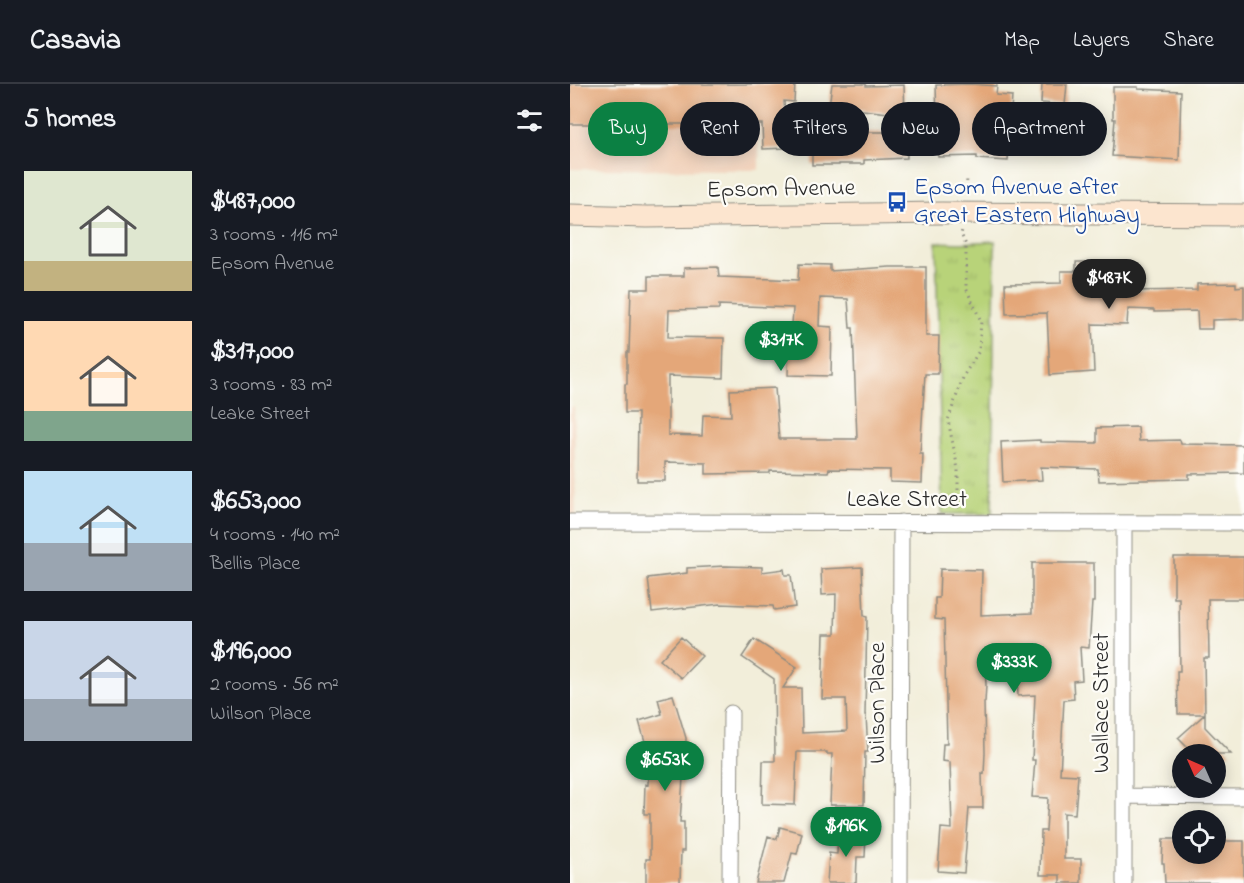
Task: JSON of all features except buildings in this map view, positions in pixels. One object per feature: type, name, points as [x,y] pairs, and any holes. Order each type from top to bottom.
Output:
[{"type":"street","name":"Epsom Avenue","points":[[570,215],[647,217],[941,213],[1244,215]]},
{"type":"street","name":"Leake Street","points":[[570,522],[1244,523]]},
{"type":"street","name":"Wilson Place","points":[[900,883],[901,522]]},
{"type":"street","name":"Wallace Street","points":[[1124,523],[1124,883]]},
{"type":"street","points":[[730,883],[731,713]]},
{"type":"street","points":[[1125,796],[1244,797]]},
{"type":"path","points":[[957,522],[958,469],[948,420],[964,375],[979,351],[981,321],[966,288],[966,244],[961,234],[965,214],[967,178]]},
{"type":"shaded area","points":[[570,84],[758,84],[758,102],[680,102],[680,156],[759,156],[759,170],[570,169]]},
{"type":"shaded area","points":[[570,407],[574,407],[576,519],[570,519]]},
{"type":"green space","points":[[995,241],[992,514],[942,514],[936,242]]},
{"type":"place","name":"Epsom Avenue after Great Eastern Highway","points":[[897,202]]}]
